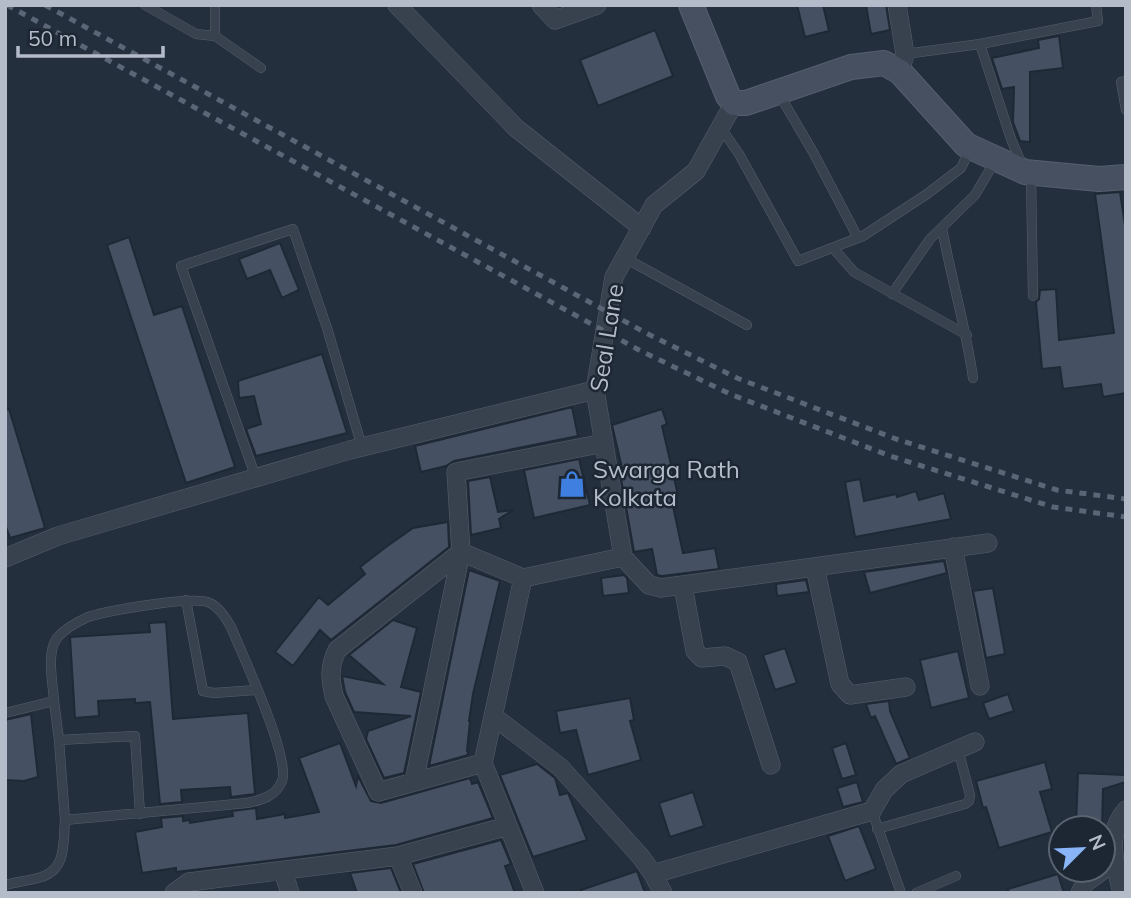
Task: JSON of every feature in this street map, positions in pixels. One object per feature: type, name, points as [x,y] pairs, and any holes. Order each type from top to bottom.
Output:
[{"type":"street","points":[[397,5],[516,128],[642,228]]},
{"type":"street","points":[[541,5],[555,20],[597,5]]},
{"type":"street","points":[[691,5],[727,96],[734,103],[746,103],[851,67],[872,63],[903,63]]},
{"type":"street","points":[[897,5],[903,63],[966,145],[1028,172],[1099,179],[1126,177]]},
{"type":"street","name":"Seal Lane","points":[[623,556],[595,390],[614,277],[654,205],[696,171],[734,103]]},
{"type":"street","points":[[5,558],[58,536],[362,447],[595,390]]},
{"type":"street","points":[[414,782],[461,552],[456,472],[604,443]]},
{"type":"street","points":[[461,552],[523,578],[623,556],[641,577],[654,587],[683,586],[988,543]]},
{"type":"street","points":[[953,547],[980,686]]},
{"type":"street","points":[[461,552],[337,650],[330,664],[330,680],[334,696],[379,792],[483,763]]},
{"type":"street","points":[[815,567],[841,684],[850,695],[906,687]]},
{"type":"street","points":[[523,578],[483,763],[535,893]]},
{"type":"street","points":[[683,586],[695,651],[702,658],[725,656],[737,662],[771,765]]},
{"type":"street","points":[[493,716],[560,767],[653,874],[663,893]]},
{"type":"street","points":[[653,874],[873,811],[884,790],[901,775],[975,742]]},
{"type":"street","points":[[174,893],[189,882],[398,856],[508,826]]},
{"type":"street","points":[[398,856],[413,893]]},
{"type":"street","points":[[283,871],[290,893]]},
{"type":"lane","points":[[145,5],[196,34],[215,37],[261,68]]},
{"type":"lane","points":[[215,5],[215,37]]},
{"type":"lane","points":[[903,63],[980,44],[1098,21],[1096,5]]},
{"type":"lane","points":[[980,44],[1011,139],[1028,172],[1033,296]]},
{"type":"lane","points":[[1126,81],[1121,82],[1126,110]]},
{"type":"lane","points":[[778,92],[858,238]]},
{"type":"lane","points":[[720,127],[739,154],[798,261],[858,238],[927,194],[961,168],[971,147]]},
{"type":"lane","points":[[892,294],[930,239],[975,195],[996,159]]},
{"type":"lane","points":[[942,228],[954,292],[967,335],[973,378]]},
{"type":"lane","points":[[256,478],[181,266],[293,229],[327,328],[362,447]]},
{"type":"lane","points":[[833,248],[854,272],[967,335]]},
{"type":"lane","points":[[625,258],[747,325]]},
{"type":"lane","points":[[186,600],[203,691],[214,693],[257,690]]},
{"type":"lane","points":[[5,885],[47,876],[57,869],[62,860],[65,820],[52,650],[57,638],[72,625],[90,617],[186,600],[211,603],[224,615],[281,750],[284,778],[277,791],[264,799],[247,803],[65,820]]},
{"type":"lane","points":[[5,713],[54,701]]},
{"type":"lane","points":[[59,740],[135,736],[140,814]]},
{"type":"lane","points":[[877,829],[970,801],[958,749]]},
{"type":"lane","points":[[873,811],[901,893]]},
{"type":"lane","points":[[916,893],[956,876]]},
{"type":"building","points":[[797,5],[823,5],[829,31],[805,37]]},
{"type":"building","points":[[866,5],[886,5],[890,30],[871,34]]},
{"type":"building","points":[[655,30],[673,76],[598,106],[580,60]]},
{"type":"building","points":[[1059,36],[1063,68],[1030,72],[1030,142],[1020,141],[1013,122],[1014,87],[1002,89],[992,58],[1039,48],[1038,40]]},
{"type":"building","points":[[1120,192],[1126,232],[1126,393],[1103,397],[1101,384],[1063,389],[1060,367],[1042,369],[1036,302],[1040,290],[1056,289],[1059,340],[1114,333],[1095,194]]},
{"type":"building","points":[[129,237],[154,315],[182,306],[235,467],[186,483],[107,245]]},
{"type":"building","points":[[280,243],[299,290],[282,298],[270,270],[247,279],[239,259]]},
{"type":"building","points":[[322,354],[347,433],[256,456],[246,429],[261,424],[254,396],[239,398],[238,381]]},
{"type":"building","points":[[572,407],[578,436],[454,461],[446,466],[421,472],[415,446]]},
{"type":"building","points":[[9,409],[45,528],[10,538],[5,524],[5,410]]},
{"type":"building","points":[[662,409],[667,424],[662,426],[678,495],[671,497],[683,553],[715,548],[719,569],[657,575],[652,549],[634,552],[620,473],[623,472],[612,425]]},
{"type":"building","points":[[579,459],[590,505],[534,518],[524,470]]},
{"type":"building","points":[[490,477],[498,512],[513,510],[499,519],[501,528],[471,535],[468,481]]},
{"type":"building","points":[[860,479],[864,501],[896,494],[897,497],[916,491],[919,500],[944,493],[951,519],[855,537],[845,482]]},
{"type":"building","points":[[448,522],[449,547],[331,640],[320,630],[293,666],[275,652],[319,597],[328,605],[365,574],[360,567],[413,528]]},
{"type":"building","points":[[944,561],[947,573],[870,593],[864,572]]},
{"type":"building","points":[[469,570],[500,581],[473,694],[468,755],[429,766]]},
{"type":"building","points":[[624,575],[629,593],[603,596],[601,578]]},
{"type":"building","points":[[806,580],[809,592],[777,596],[776,584]]},
{"type":"building","points":[[993,588],[1005,654],[986,658],[973,591]]},
{"type":"building","points":[[393,620],[417,628],[401,687],[421,692],[404,773],[384,778],[366,739],[368,731],[411,716],[354,712],[345,692],[342,676],[383,684],[349,655]]},
{"type":"building","points":[[166,622],[173,719],[248,713],[255,794],[231,797],[230,787],[181,790],[182,802],[160,804],[150,702],[135,703],[135,699],[98,701],[99,716],[75,718],[70,637],[150,632],[149,623]]},
{"type":"building","points":[[785,648],[797,683],[775,690],[763,655]]},
{"type":"building","points":[[958,651],[969,698],[931,708],[920,660]]},
{"type":"building","points":[[1008,694],[1014,711],[989,719],[983,703]]},
{"type":"building","points":[[630,698],[634,720],[630,721],[641,760],[588,775],[576,730],[560,733],[556,711]]},
{"type":"building","points":[[889,701],[890,711],[910,758],[896,764],[875,716],[871,718],[866,704]]},
{"type":"building","points":[[31,714],[38,777],[24,781],[5,780],[5,720]]},
{"type":"building","points":[[340,743],[356,786],[358,776],[371,801],[381,803],[470,778],[472,784],[478,782],[493,818],[396,845],[176,872],[176,868],[142,873],[135,832],[162,827],[161,818],[183,816],[183,821],[189,820],[190,823],[233,816],[232,811],[256,808],[257,819],[285,814],[285,818],[319,812],[299,758]]},
{"type":"building","points":[[846,743],[856,775],[842,779],[832,748]]},
{"type":"building","points":[[1045,762],[1052,789],[1040,792],[1047,815],[1047,834],[999,848],[986,807],[983,808],[976,781]]},
{"type":"building","points":[[537,764],[555,778],[560,795],[568,793],[587,840],[533,857],[500,775]]},
{"type":"building","points":[[1078,773],[1126,775],[1126,782],[1103,789],[1102,814],[1076,814]]},
{"type":"building","points":[[857,782],[863,802],[843,807],[837,788]]},
{"type":"building","points":[[693,792],[704,826],[670,837],[659,803]]},
{"type":"building","points":[[859,826],[876,869],[845,881],[828,836]]},
{"type":"building","points":[[501,840],[511,864],[505,866],[515,893],[424,893],[413,864]]},
{"type":"building","points":[[391,868],[401,893],[357,893],[350,873]]},
{"type":"building","points":[[637,871],[645,893],[581,893],[581,890]]},
{"type":"building","points":[[1047,877],[1047,884],[1061,884],[1064,893],[1009,893],[1008,889]]},
{"type":"railway","points":[[7,5],[639,350],[730,394],[890,456],[1053,507],[1126,517]]},
{"type":"railway","points":[[45,5],[648,334],[737,378],[896,439],[1057,490],[1126,499]]},
{"type":"place","name":"Swarga Rath Kolkata","points":[[572,484]]}]
